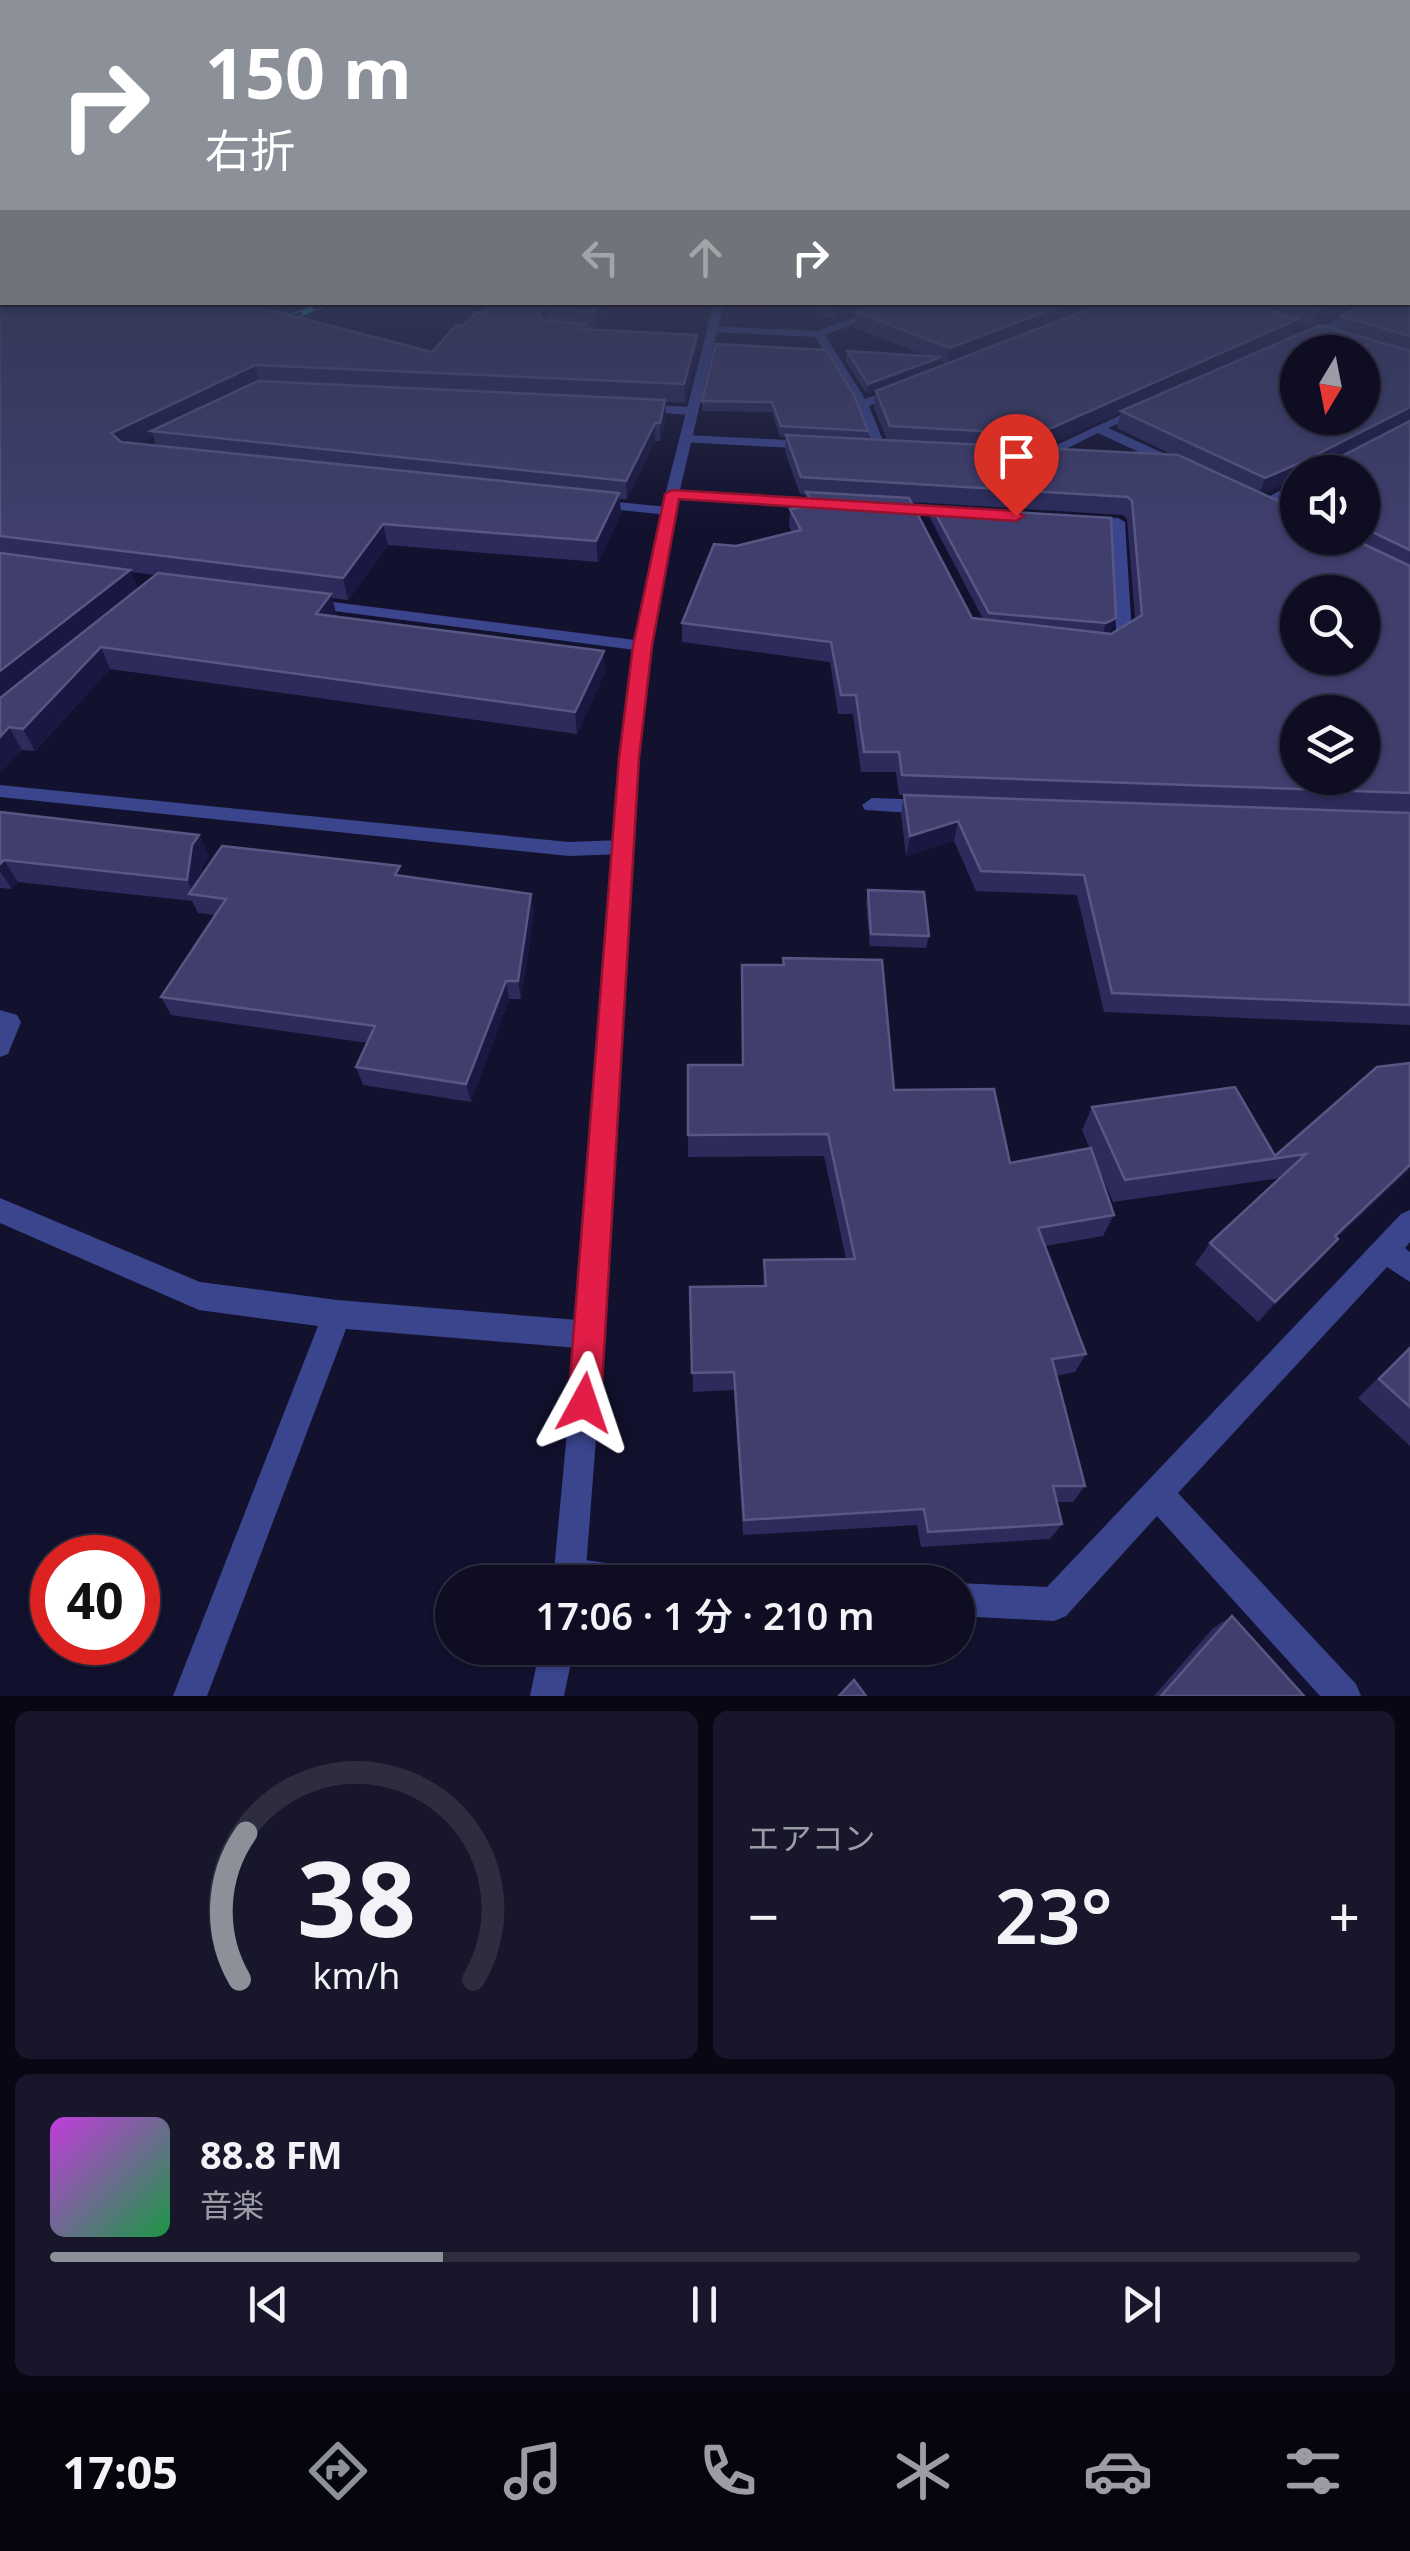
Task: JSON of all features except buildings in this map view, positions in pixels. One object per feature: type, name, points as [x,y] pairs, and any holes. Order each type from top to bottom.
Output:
[{"type":"street","points":[[571,1565],[622,846],[642,646],[698,366]]},
{"type":"street","points":[[839,366],[862,404],[880,448]]},
{"type":"street","points":[[862,404],[916,384]]},
{"type":"street","points":[[1036,458],[1152,405]]},
{"type":"street","points":[[631,408],[690,411]]},
{"type":"street","points":[[1098,428],[1198,474]]},
{"type":"street","points":[[686,439],[822,446]]},
{"type":"street","points":[[860,448],[899,450]]},
{"type":"street","points":[[1016,457],[1072,460]]},
{"type":"street","points":[[1146,464],[1182,466]]},
{"type":"street","points":[[1244,498],[1266,508],[1280,498]]},
{"type":"street","points":[[572,501],[840,505]]},
{"type":"street","points":[[877,507],[970,513]]},
{"type":"street","points":[[914,510],[924,527]]},
{"type":"street","points":[[1062,519],[1118,522],[1124,634],[1106,644],[1087,642]]},
{"type":"street","points":[[296,602],[642,646]]},
{"type":"street","points":[[0,791],[569,849],[622,846]]},
{"type":"street","points":[[872,805],[952,808]]},
{"type":"street","points":[[0,1019],[8,1022],[0,1047]]},
{"type":"street","points":[[0,1210],[199,1296],[337,1314],[590,1334]]},
{"type":"street","points":[[975,1601],[1054,1604],[1410,1223]]},
{"type":"street","points":[[1386,1249],[1410,1269]]},
{"type":"street","points":[[190,1696],[337,1314]]},
{"type":"street","points":[[1157,1493],[1344,1696]]},
{"type":"street","points":[[547,1696],[553,1665]]},
{"type":"route","points":[[584,1403],[629,758],[642,646],[672,494],[1016,516]]}]
